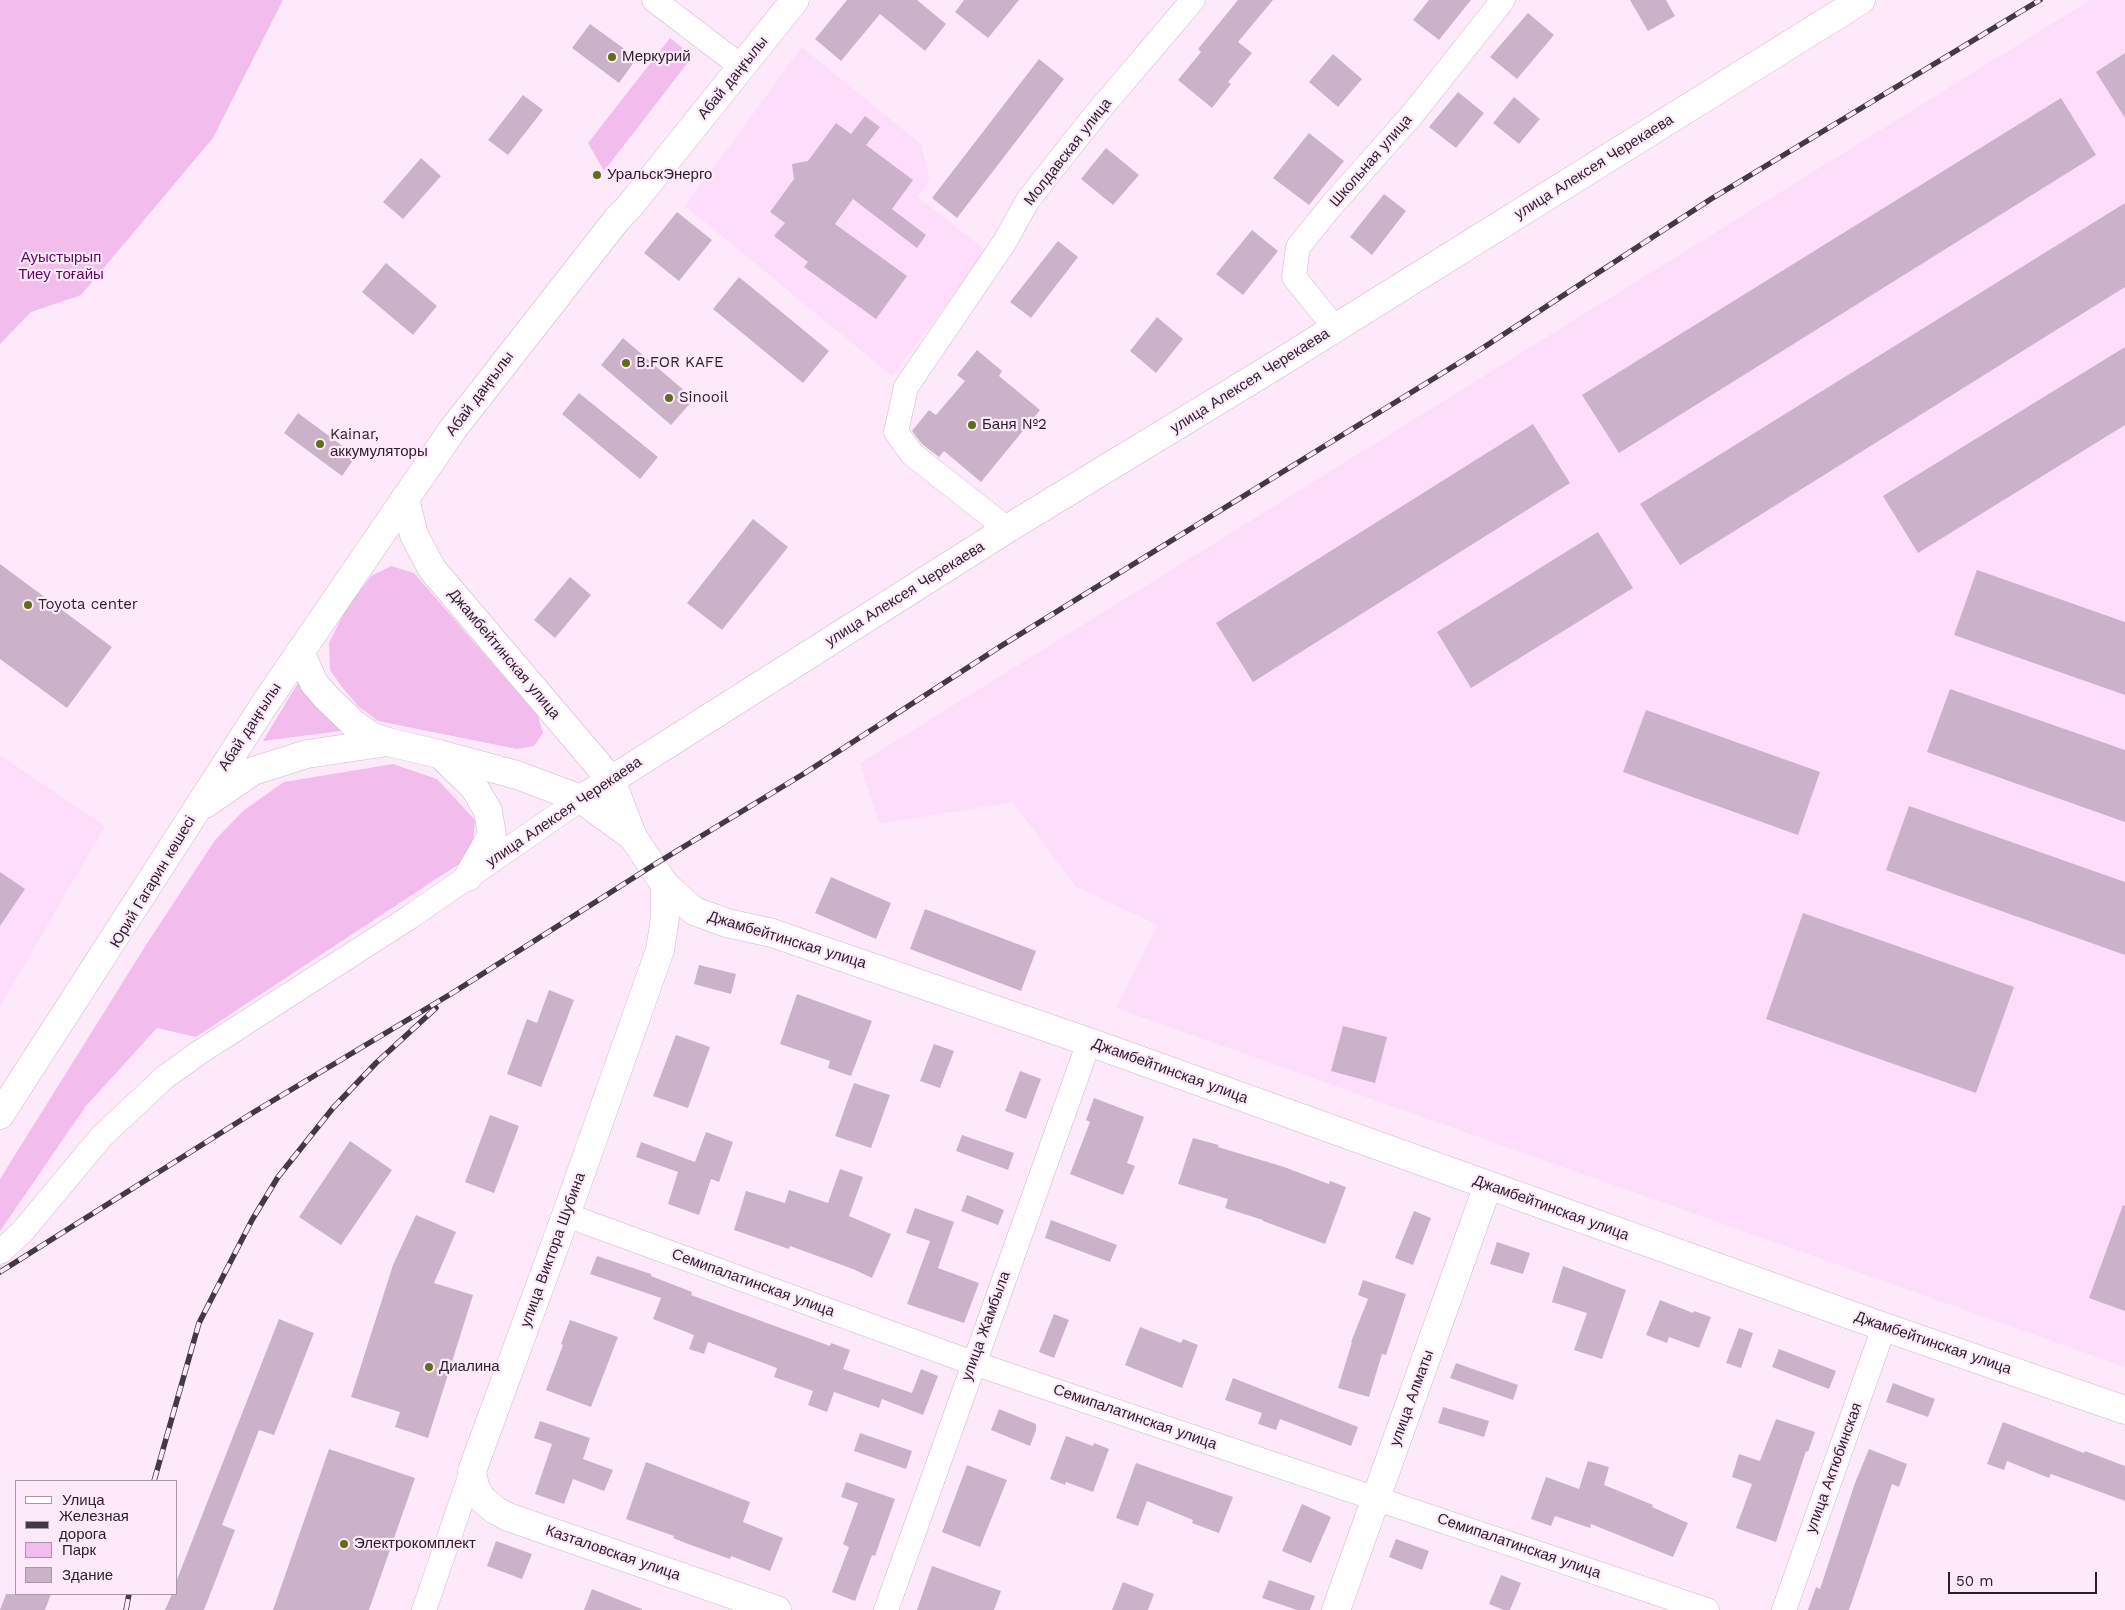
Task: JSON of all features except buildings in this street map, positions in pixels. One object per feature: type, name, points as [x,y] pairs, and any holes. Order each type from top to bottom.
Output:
[{"type":"street","points":[[654,0],[742,67]]},
{"type":"street","name":"Абай даңғылы","points":[[196,810],[300,652],[453,429],[618,218],[630,206],[795,0]]},
{"type":"street","name":"Молдавская улица","points":[[1008,529],[912,454],[896,432],[906,387],[1004,243],[1028,200],[1096,114],[1193,0]]},
{"type":"street","name":"Школьная улица","points":[[1335,328],[1294,277],[1298,247],[1411,116],[1503,0]]},
{"type":"street","name":"улица Алексея Черекаева","points":[[0,1252],[22,1232],[102,1136],[165,1076],[200,1052],[410,917],[581,798],[1008,529],[1335,328],[1861,0]]},
{"type":"street","name":"Джамбейтинская улица","points":[[405,498],[414,535],[432,569],[610,780],[633,837],[665,886],[694,910],[727,923],[772,932],[1089,1042],[1884,1327],[2125,1410]]},
{"type":"street","points":[[300,652],[314,683],[353,723],[371,736],[517,775],[581,798],[633,837]]},
{"type":"street","points":[[196,810],[253,771],[307,754],[388,742]]},
{"type":"street","points":[[439,754],[474,787],[488,811],[492,835],[468,876]]},
{"type":"street","name":"Юрий Гагарин көшесі","points":[[0,1115],[196,810]]},
{"type":"street","name":"Юрий Гагарин көшесі","points":[[0,1135],[196,810]]},
{"type":"street","name":"улица Виктора Шубина","points":[[424,1610],[472,1471],[566,1215],[660,950],[665,886]]},
{"type":"street","name":"улица Жамбыла","points":[[886,1610],[1089,1042]]},
{"type":"street","name":"улица Алматы","points":[[1336,1610],[1488,1185]]},
{"type":"street","name":"Семипалатинская улица","points":[[566,1215],[973,1363],[1707,1610]]},
{"type":"street","name":"улица Актюбинская","points":[[1784,1610],[1884,1327]]},
{"type":"street","name":"Казталовская улица","points":[[472,1471],[475,1487],[482,1499],[495,1510],[508,1517],[777,1610]]},
{"type":"shaded area","points":[[2090,0],[2125,0],[2125,1367],[1116,1008],[1158,925],[1076,887],[1013,802],[879,824],[860,763]]},
{"type":"shaded area","points":[[802,47],[921,144],[930,179],[918,197],[987,251],[892,376],[685,206]]},
{"type":"shaded area","points":[[0,755],[105,826],[0,1007]]},
{"type":"green space","name":"Ауыстырып Тиеу тоғайы","points":[[0,0],[283,0],[213,138],[81,295],[31,312],[0,344]]},
{"type":"green space","points":[[670,38],[693,56],[604,171],[588,143]]},
{"type":"green space","points":[[391,566],[414,573],[538,716],[543,733],[534,746],[517,749],[378,721],[358,706],[342,687],[330,670],[329,643],[346,609],[371,576]]},
{"type":"green space","points":[[298,683],[341,731],[263,741]]},
{"type":"green space","points":[[393,764],[437,779],[475,820],[473,844],[462,862],[196,1037],[157,1028],[86,1106],[0,1231],[0,1179],[146,945],[215,840],[244,810],[284,782]]},
{"type":"railway","points":[[0,1272],[254,1112],[454,992],[652,866],[805,773],[1001,646],[1475,353],[1711,199],[2040,0]]},
{"type":"railway","points":[[154,1480],[199,1323],[252,1220],[278,1177],[333,1108],[376,1063],[436,1008]]},
{"type":"railway","points":[[126,1610],[129,1595]]},
{"type":"place","name":"Меркурий","points":[[612,57]]},
{"type":"place","name":"УральскЭнерго","points":[[597,175]]},
{"type":"place","name":"B.FOR KAFE","points":[[626,363]]},
{"type":"place","name":"Sinooil","points":[[669,398]]},
{"type":"place","name":"Баня №2","points":[[972,425]]},
{"type":"place","name":"Kainar, аккумуляторы","points":[[320,444]]},
{"type":"place","name":"Toyota center","points":[[28,605]]},
{"type":"place","name":"Диалина","points":[[429,1367]]},
{"type":"place","name":"Электрокомплект","points":[[344,1544]]}]
